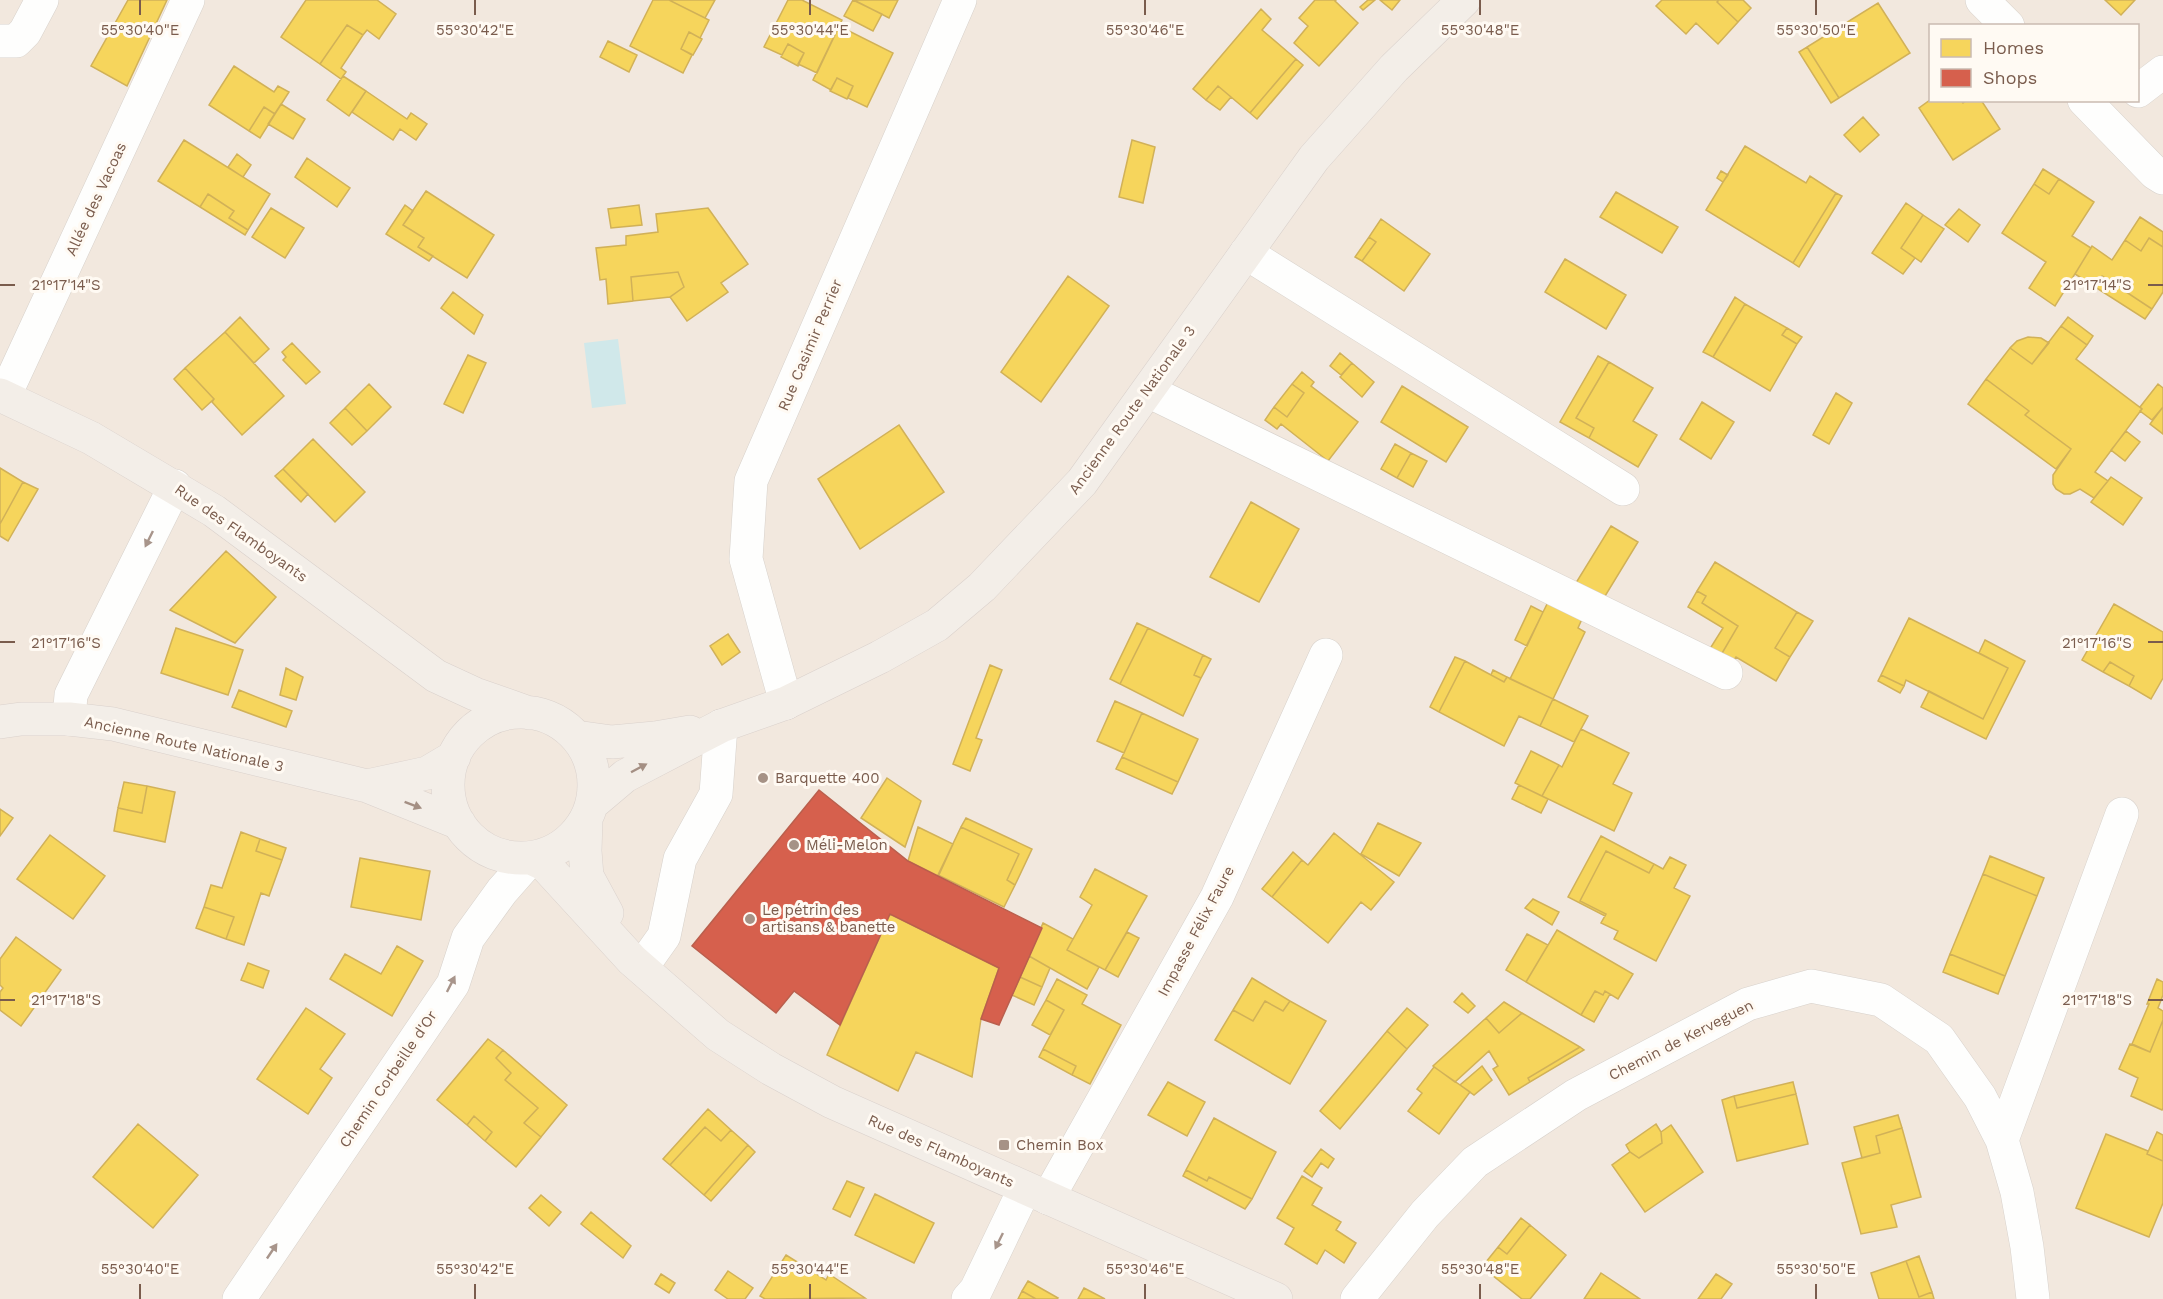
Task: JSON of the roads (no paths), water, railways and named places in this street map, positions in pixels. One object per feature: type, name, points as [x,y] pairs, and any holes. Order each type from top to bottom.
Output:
[{"type":"main road","name":"Ancienne Route Nationale 3","points":[[589,811],[625,776],[721,726],[786,703],[880,657],[937,625],[982,586],[1082,482],[1314,158],[1394,68],[1464,0]]},
{"type":"main road","name":"Rue des Flamboyants","points":[[2,396],[91,438],[214,511],[436,676],[475,694],[529,713]]},
{"type":"main road","name":"Rue des Flamboyants","points":[[436,676],[456,717],[459,748]]},
{"type":"main road","points":[[510,713],[529,713],[562,724],[576,736],[593,767],[594,786],[589,811],[572,838],[554,850],[531,858],[510,857],[490,851],[473,840],[459,823],[448,791],[449,774],[459,748],[477,727],[492,718],[510,713]]},
{"type":"main road","name":"Ancienne Route Nationale 3","points":[[0,722],[69,718],[113,724],[367,786],[459,823]]},
{"type":"main road","name":"Ancienne Route Nationale 3","points":[[576,736],[612,742],[645,739],[721,726]]},
{"type":"main road","name":"Ancienne Route Nationale 3","points":[[367,786],[427,773],[459,748]]},
{"type":"main road","name":"Rue des Flamboyants","points":[[589,811],[585,851],[587,876],[637,964]]},
{"type":"main road","name":"Rue des Flamboyants","points":[[531,858],[544,864],[637,964],[718,1035],[771,1069],[832,1102],[1276,1299]]},
{"type":"street","points":[[0,40],[16,41],[25,32],[42,0]]},
{"type":"street","name":"Allée des Vacoas","points":[[2,396],[188,0]]},
{"type":"street","name":"Rue Casimir Perrier","points":[[786,703],[746,559],[751,481],[960,0]]},
{"type":"street","points":[[1982,0],[2006,24]]},
{"type":"street","points":[[2139,90],[2163,72]]},
{"type":"street","points":[[2104,106],[2155,173],[2163,178]]},
{"type":"street","points":[[1246,253],[1623,489]]},
{"type":"street","points":[[1148,391],[1726,673]]},
{"type":"street","points":[[69,718],[71,695],[175,486]]},
{"type":"street","name":"Impasse Félix Faure","points":[[1036,1193],[1216,897],[1326,655]]},
{"type":"street","points":[[637,964],[664,936],[680,859],[716,795],[721,726]]},
{"type":"street","points":[[2002,1140],[2122,814]]},
{"type":"street","name":"Chemin Corbeille d'Or","points":[[239,1299],[453,984],[468,938],[502,891],[531,858]]},
{"type":"street","name":"Chemin de Kerveguen","points":[[1357,1299],[1425,1214],[1475,1162],[1576,1095],[1748,1004],[1811,986],[1881,1000],[1939,1039],[1980,1097],[2002,1140],[2019,1203],[2033,1299]]},
{"type":"street","points":[[968,1299],[976,1290],[1036,1193]]},
{"type":"water","points":[[618,339],[626,404],[592,408],[584,343]]},
{"type":"place","name":"Barquette 400","points":[[763,778]]},
{"type":"place","name":"Méli-Melon","points":[[794,845]]},
{"type":"place","name":"Le pétrin des artisans & banette","points":[[750,919]]},
{"type":"place","name":"Chemin Box","points":[[1004,1145]]}]
